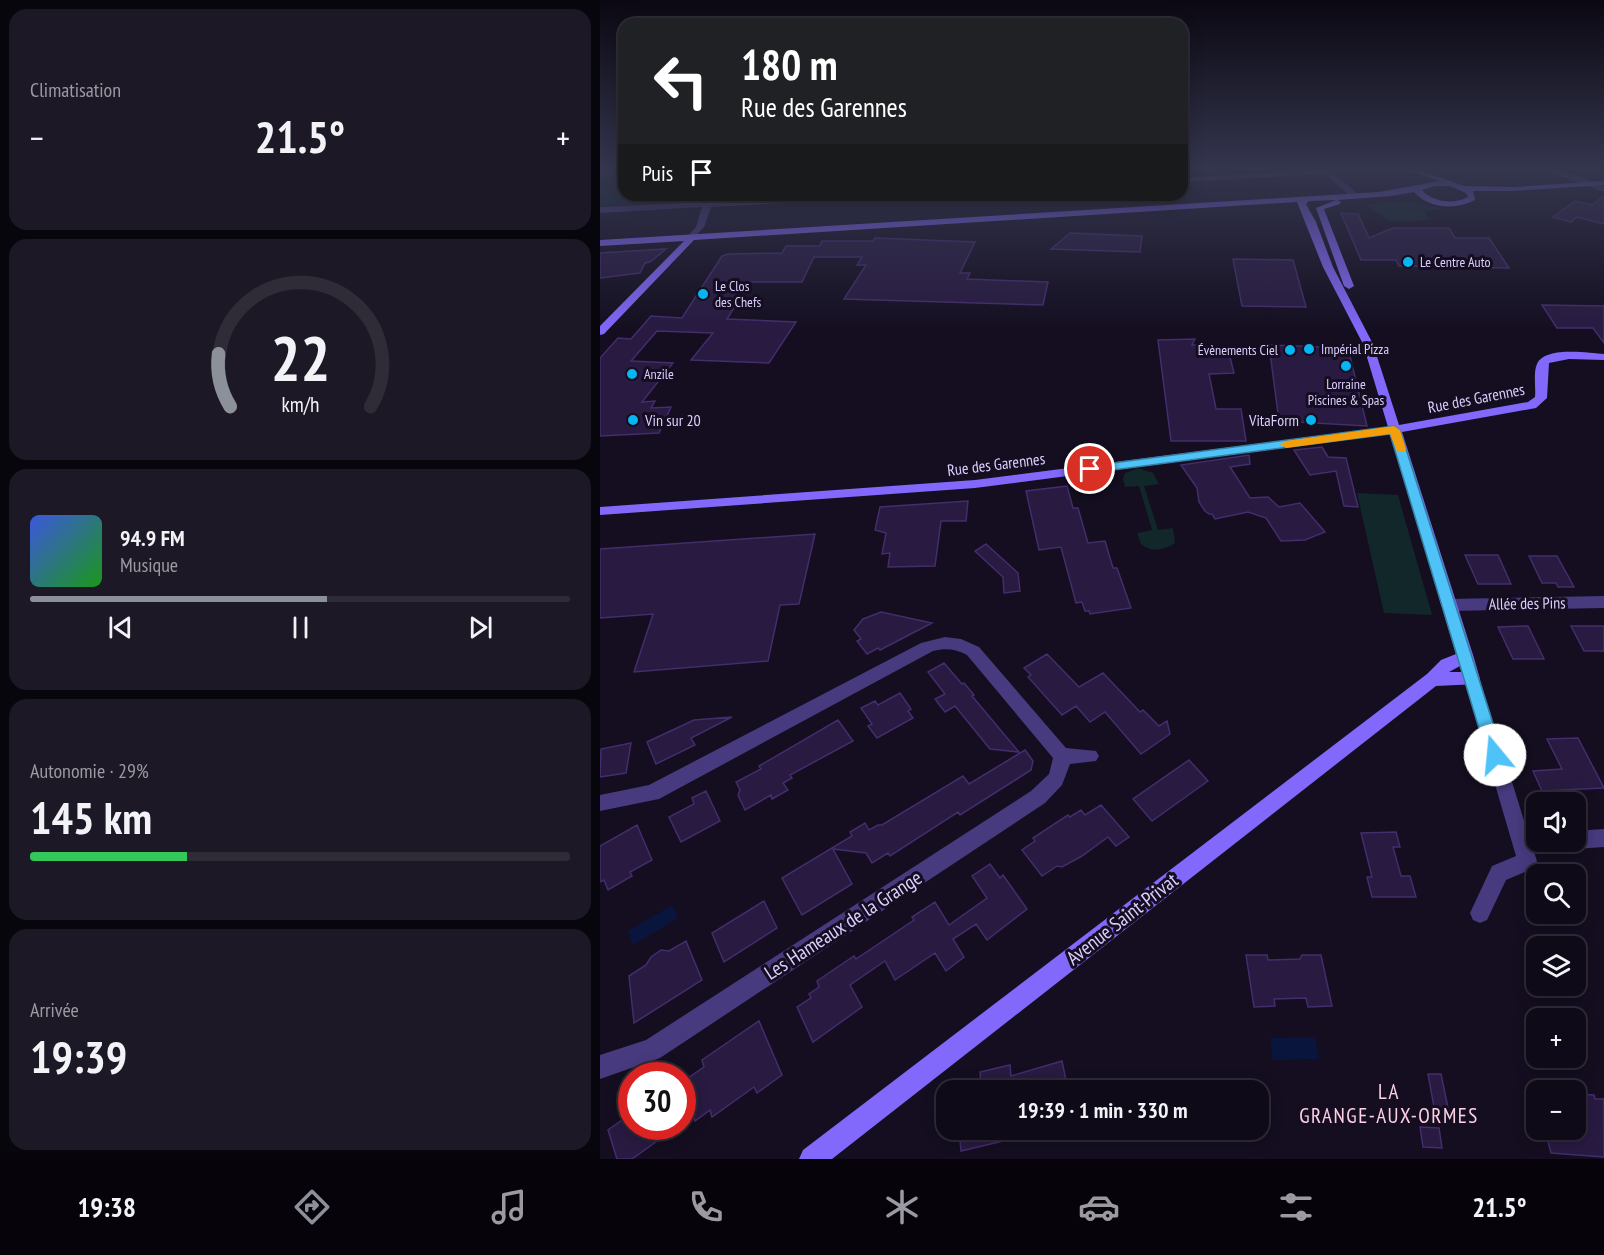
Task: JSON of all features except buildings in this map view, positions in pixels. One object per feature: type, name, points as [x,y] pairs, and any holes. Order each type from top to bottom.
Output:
[{"type":"street","points":[[600,332],[692,237],[701,223]]},
{"type":"street","points":[[600,243],[929,223]]},
{"type":"street","points":[[1312,223],[1324,258],[1359,321]]},
{"type":"street","points":[[1325,223],[1352,294],[1472,679],[1526,830]]},
{"type":"street","name":"Rue des Garennes","points":[[600,511],[975,483],[1394,430],[1532,405],[1540,398],[1542,363],[1547,357],[1555,355],[1604,357]]},
{"type":"street","name":"Allée des Pins","points":[[1449,605],[1604,602]]},
{"type":"street","points":[[600,803],[652,793],[927,646],[939,643],[952,642],[973,651],[1062,756],[1090,756]]},
{"type":"street","name":"Avenue Saint-Privat","points":[[812,1159],[1433,679],[1442,668],[1456,659],[1466,658]]},
{"type":"street","points":[[1433,679],[1472,679]]},
{"type":"street","name":"Les Hameaux de la Grange","points":[[600,1067],[652,1050],[1038,796],[1053,784],[1062,772],[1062,756]]},
{"type":"street","points":[[1586,839],[1604,838]]},
{"type":"street","points":[[1480,913],[1499,873],[1527,861],[1527,852]]},
{"type":"green space","points":[[1138,468],[1153,473],[1159,484],[1144,486],[1158,530],[1173,528],[1175,543],[1158,550],[1149,549],[1141,544],[1137,533],[1152,530],[1139,486],[1125,487],[1123,479],[1125,473]]},
{"type":"green space","points":[[1357,493],[1398,495],[1432,615],[1384,613]]},
{"type":"water","points":[[672,905],[678,918],[633,945],[628,931]]},
{"type":"water","points":[[1315,1037],[1319,1059],[1273,1060],[1270,1038]]},
{"type":"slow traffic","points":[[1286,444],[1394,430],[1401,449]]},
{"type":"place","name":"Le Centre Auto","points":[[1408,262]]},
{"type":"place","name":"Le Clos des Chefs","points":[[703,294]]},
{"type":"place","name":"Impérial Pizza","points":[[1309,349]]},
{"type":"place","name":"Évènements Ciel","points":[[1290,350]]},
{"type":"place","name":"Lorraine Piscines & Spas","points":[[1346,366]]},
{"type":"place","name":"Anzile","points":[[632,374]]},
{"type":"place","name":"Vin sur 20","points":[[633,420]]},
{"type":"place","name":"VitaForm","points":[[1311,420]]},
{"type":"district","name":"LA GRANGE-AUX-ORMES","points":[[1389,1103]]},
{"type":"route","points":[[1090,469],[1394,430],[1495,755]]}]
